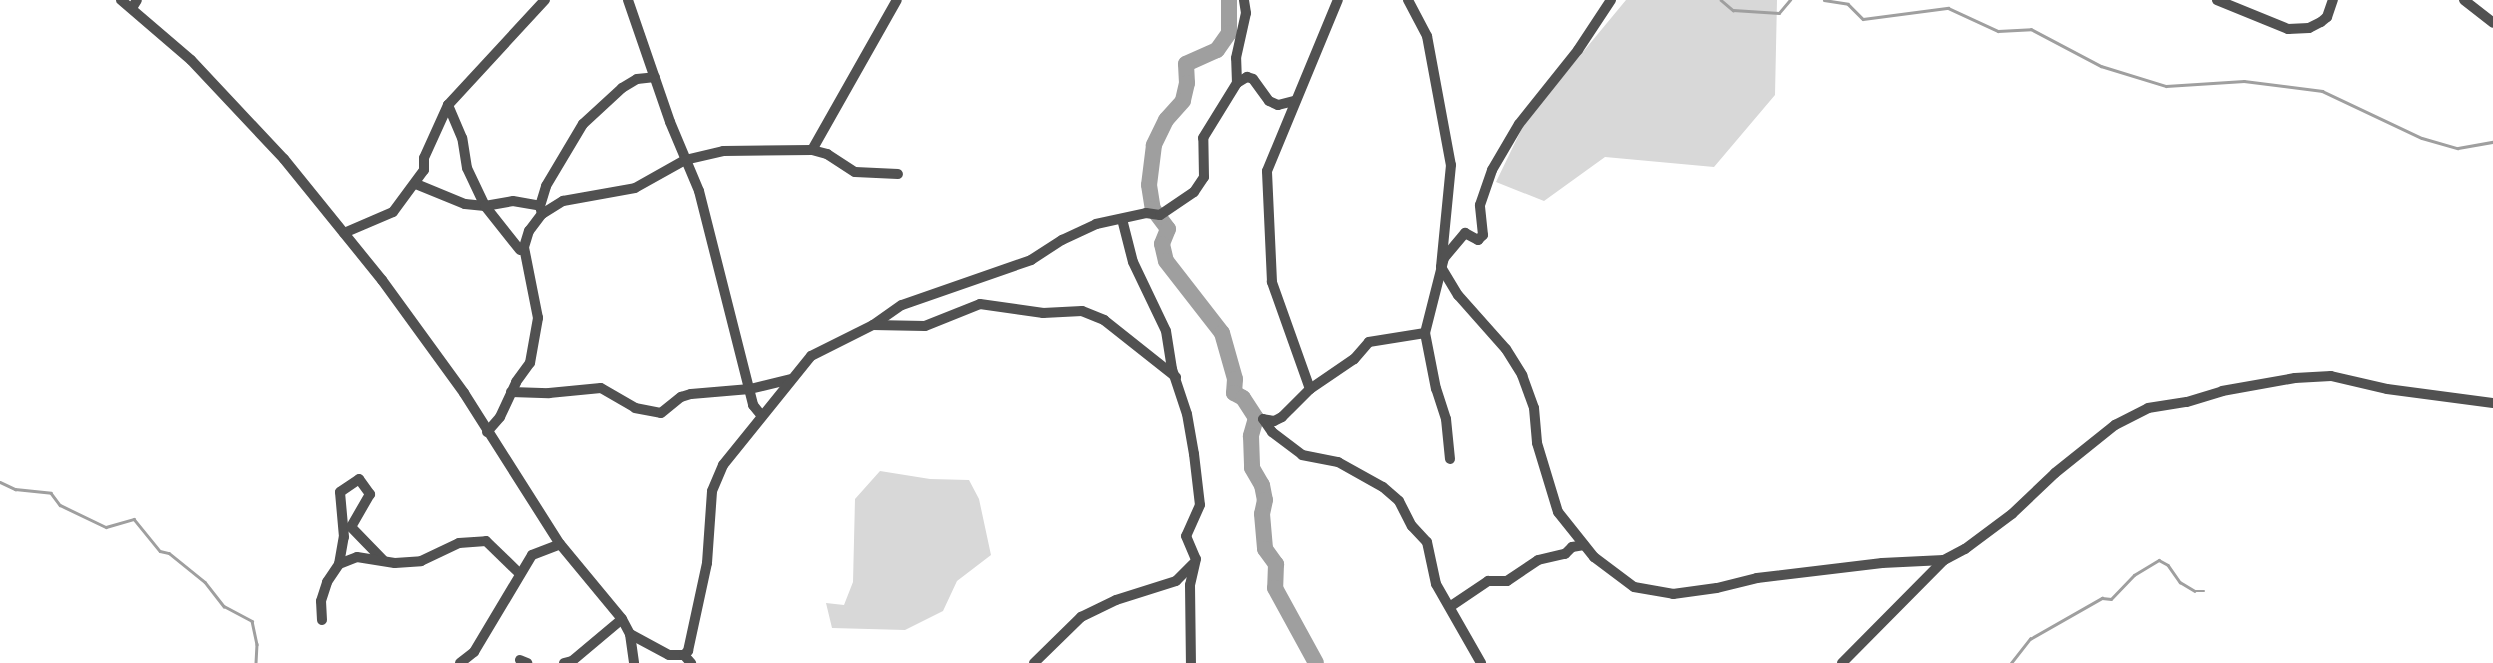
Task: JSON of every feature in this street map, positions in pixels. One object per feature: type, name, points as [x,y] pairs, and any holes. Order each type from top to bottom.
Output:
[{"type":"street","points":[[121,0],[135,4],[191,60],[284,159],[419,328],[560,544],[622,619],[630,634],[634,663]]},
{"type":"street","points":[[344,233],[393,212],[416,184],[448,105],[545,0]]},
{"type":"street","points":[[628,0],[685,160],[698,191],[753,405],[761,415]]},
{"type":"street","points":[[812,150],[897,0]]},
{"type":"street","points":[[1237,84],[1236,58],[1246,13],[1244,0]]},
{"type":"street","points":[[1310,389],[1272,282],[1266,204],[1267,171],[1294,100],[1338,0]]},
{"type":"street","points":[[1408,0],[1428,36],[1451,165],[1441,267],[1458,295],[1506,349],[1522,375],[1534,408],[1537,443],[1558,512],[1594,557],[1634,587],[1673,594],[1717,588],[1757,578],[1882,563],[1944,560]]},
{"type":"street","points":[[1450,459],[1446,419],[1436,389],[1425,333],[1444,258],[1465,233],[1478,240],[1484,235],[1480,205],[1492,170],[1519,124],[1578,50],[1611,0]]},
{"type":"street","points":[[2216,0],[2288,29],[2310,28],[2320,22],[2327,17],[2333,0]]},
{"type":"street","points":[[2464,0],[2493,23]]},
{"type":"street","points":[[487,432],[500,417],[511,392],[530,364],[538,318],[524,247],[529,230],[541,210],[556,165],[583,124],[622,88],[637,79],[655,77]]},
{"type":"street","points":[[630,634],[669,655],[687,659],[699,605],[715,482],[726,460],[811,356],[874,325],[902,305],[1031,260],[1062,240],[1096,224],[1146,213],[1160,215],[1194,192],[1204,177],[1202,138],[1237,84],[1248,77],[1253,79],[1269,101],[1278,105],[1294,100]]},
{"type":"street","points":[[448,105],[462,138],[468,168],[485,206],[520,250]]},
{"type":"street","points":[[416,184],[465,204],[485,206],[513,201],[541,210],[563,200],[634,188],[685,160],[723,151],[812,150],[827,154],[855,172],[898,174]]},
{"type":"street","points":[[1122,219],[1133,262],[1166,331],[1176,377],[1187,414],[1200,505],[1186,536],[1196,559],[1190,585],[1191,663]]},
{"type":"street","points":[[874,325],[925,326],[980,304],[1043,313],[1082,311],[1104,320],[1176,377]]},
{"type":"street","points":[[1425,333],[1368,342],[1354,359],[1310,389],[1282,417],[1274,421],[1263,419],[1272,432],[1302,455],[1338,462],[1383,487],[1399,501],[1412,526],[1427,542],[1436,584],[1451,606],[1481,663]]},
{"type":"street","points":[[1842,663],[1944,560],[1965,549],[2012,514],[2054,474],[2115,425],[2148,408],[2187,402],[2236,388],[2330,376],[2387,388],[2493,404]]},
{"type":"street","points":[[511,392],[549,394],[601,388],[635,408],[661,412],[681,397],[691,394],[750,389],[791,379]]},
{"type":"street","points":[[322,620],[321,601],[327,582],[339,564],[344,537],[340,518],[340,492],[358,479],[370,494],[351,527]]},
{"type":"street","points":[[340,518],[382,560]]},
{"type":"street","points":[[339,564],[357,557],[395,563],[421,562],[459,543],[486,541],[519,573]]},
{"type":"street","points":[[460,663],[474,652],[519,573],[532,555],[560,544]]},
{"type":"street","points":[[1451,606],[1488,581],[1507,581],[1538,560],[1565,554],[1572,547],[1584,545]]},
{"type":"street","points":[[1034,663],[1081,617],[1116,600],[1176,581],[1196,559]]},
{"type":"street","points":[[564,663],[572,661],[622,619]]},
{"type":"shaded area","points":[[1626,0],[1777,0],[1775,95],[1714,167],[1605,157],[1544,201],[1496,182],[1525,122]]},
{"type":"shaded area","points":[[880,471],[930,479],[969,480],[979,499],[991,555],[957,581],[943,611],[905,630],[832,628],[826,603],[844,605],[853,582],[855,499]]},
{"type":"waterway","points":[[1229,0],[1229,33],[1217,50],[1186,64],[1187,83],[1183,101],[1166,120],[1154,145],[1149,185],[1153,209],[1168,229],[1162,244],[1166,261],[1222,333],[1235,379],[1234,393],[1243,398],[1256,418],[1251,436],[1252,468],[1262,485],[1265,500],[1262,514],[1265,549],[1276,564],[1275,588],[1316,663]]},
{"type":"waterway","points":[[1721,0],[1733,10],[1779,13],[1790,0]]},
{"type":"waterway","points":[[1824,0],[1848,4],[1863,19],[1948,8],[1998,31],[2031,29],[2101,66],[2166,86],[2244,81],[2322,91],[2422,138],[2458,148],[2493,142]]},
{"type":"waterway","points":[[0,482],[15,489],[51,493],[60,505],[106,527],[134,519],[160,551],[169,553],[205,582],[224,606],[252,621],[257,644],[256,663]]},
{"type":"waterway","points":[[2011,663],[2030,639],[2102,598],[2111,599],[2134,575],[2159,560],[2168,565],[2180,582],[2195,591],[2204,591]]}]
